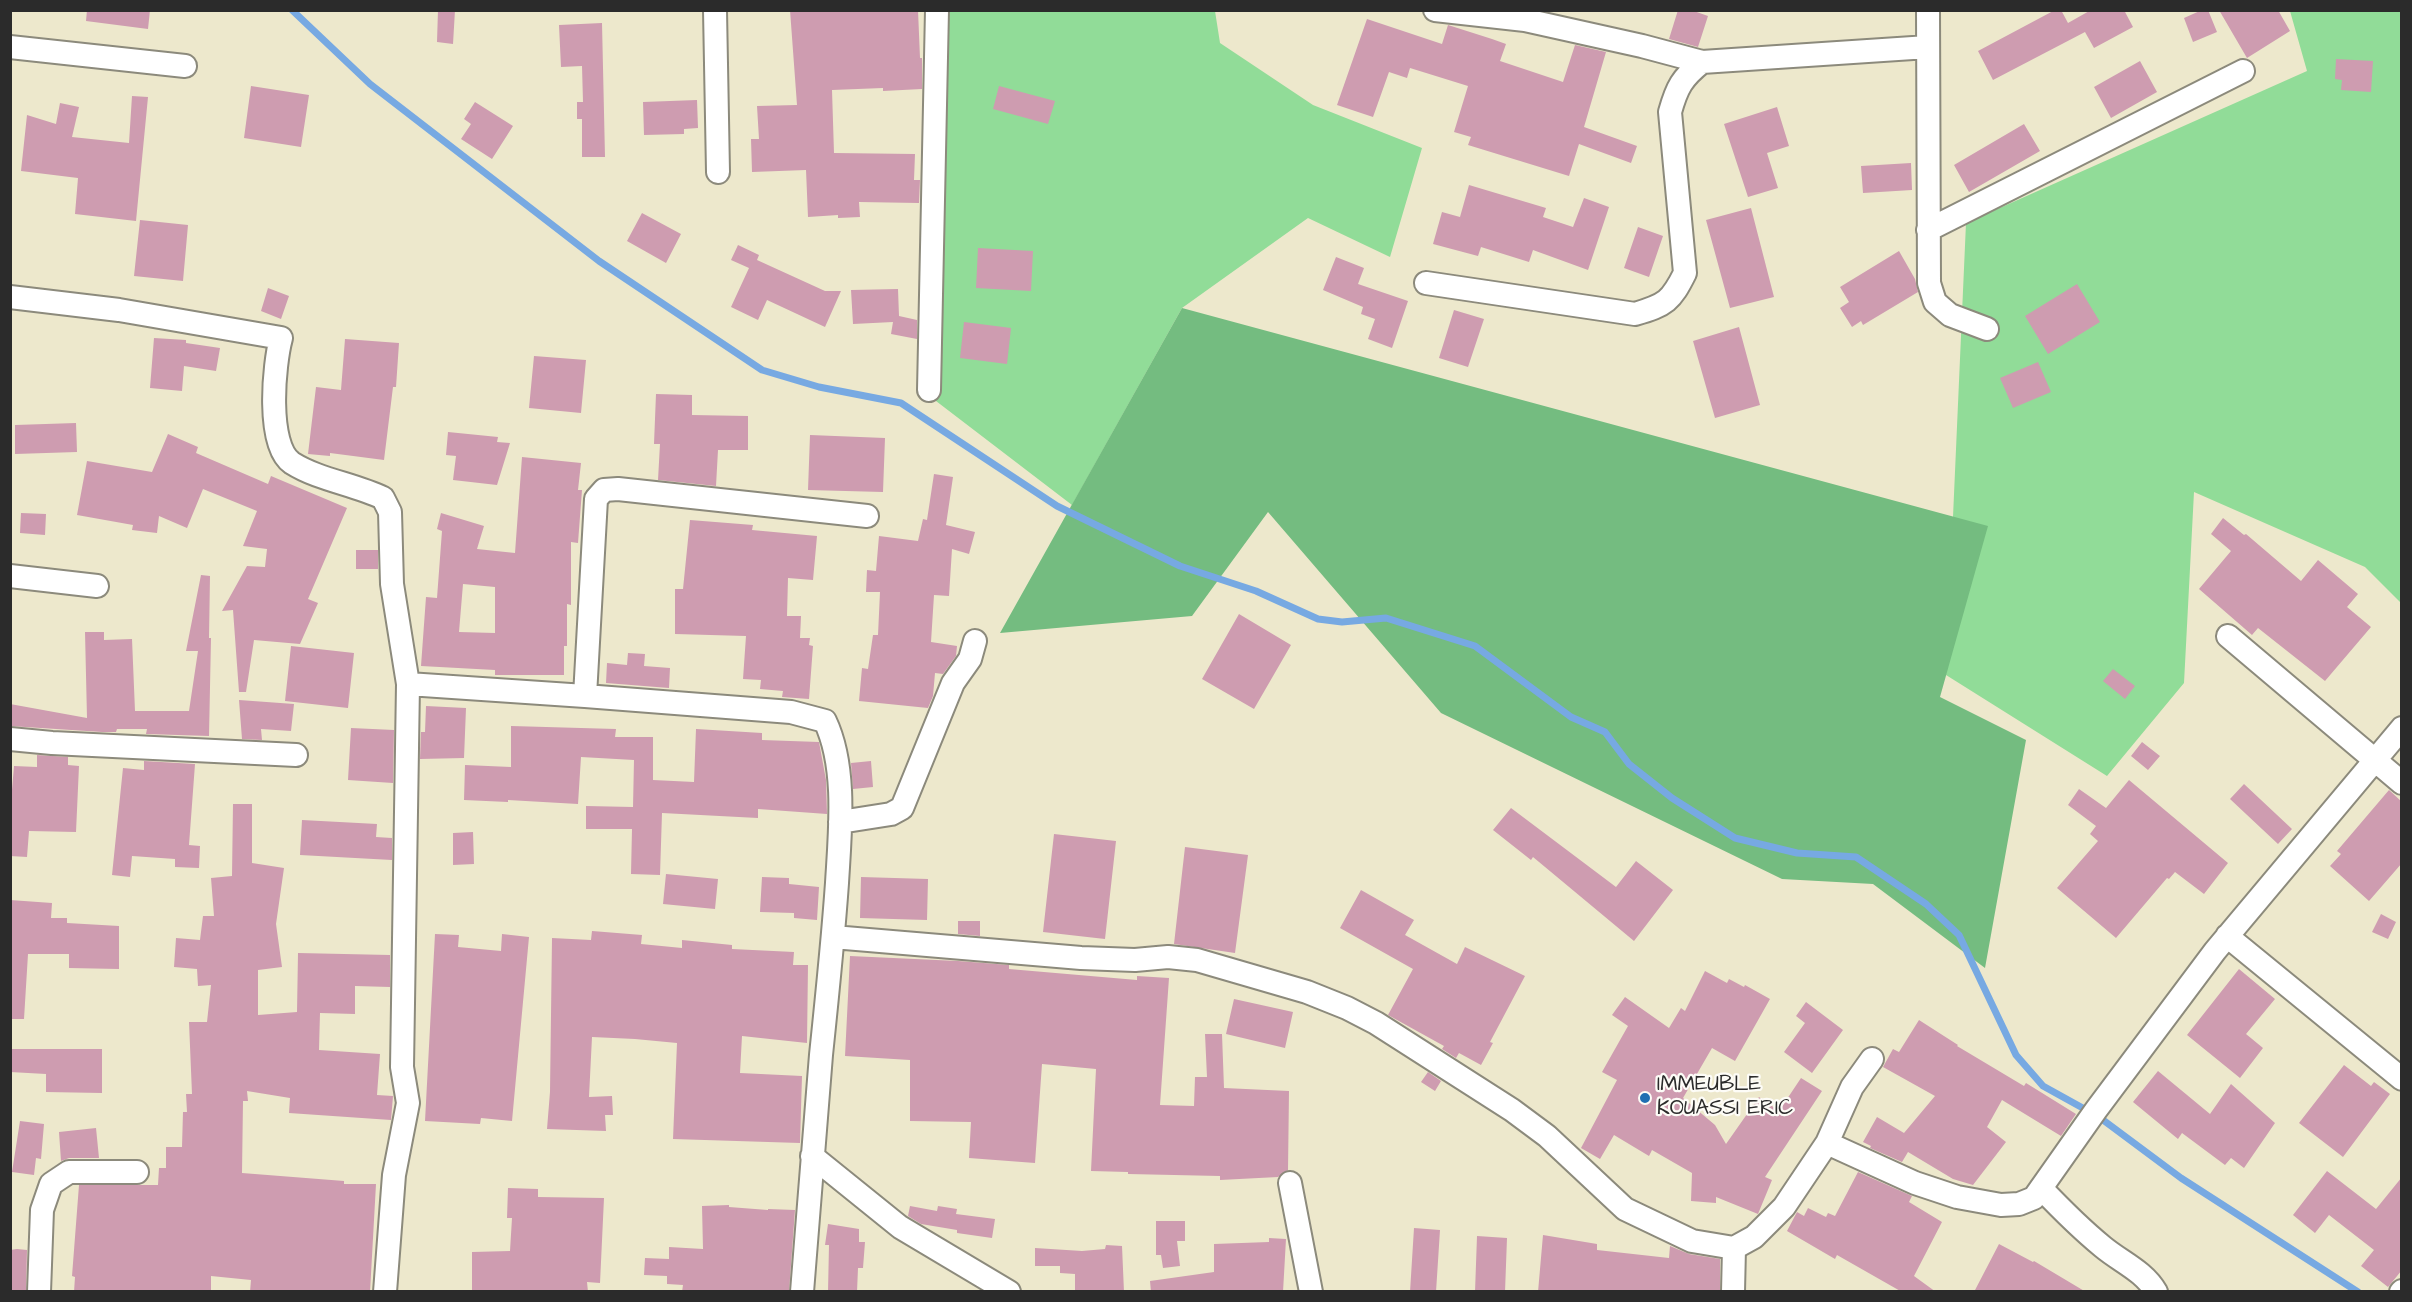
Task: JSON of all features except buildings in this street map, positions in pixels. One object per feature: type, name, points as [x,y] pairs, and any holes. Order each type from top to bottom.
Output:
[{"type":"street","points":[[715,10],[718,172]]},
{"type":"street","points":[[929,390],[937,10]]},
{"type":"street","points":[[1435,10],[1525,20],[1702,62],[1928,47]]},
{"type":"street","points":[[1928,10],[1929,283],[1935,302],[1950,315],[1987,328]]},
{"type":"street","points":[[10,47],[185,66]]},
{"type":"street","points":[[1426,282],[1635,314],[1656,308],[1673,296],[1685,273],[1670,112],[1676,90],[1687,74],[1702,62]]},
{"type":"street","points":[[1928,230],[2243,71]]},
{"type":"street","points":[[10,297],[119,310],[281,338],[276,357],[275,423],[282,448],[290,461],[383,498],[390,512],[392,584],[408,684],[402,1066],[408,1103],[393,1175],[385,1292]]},
{"type":"street","points":[[585,696],[596,499],[604,490],[618,489],[867,516]]},
{"type":"street","points":[[10,576],[97,586]]},
{"type":"street","points":[[2228,636],[2402,783]]},
{"type":"street","points":[[840,822],[891,814],[902,808],[953,683],[970,659],[975,640]]},
{"type":"street","points":[[408,684],[792,712],[825,721],[832,734],[836,759],[840,793],[840,822],[833,937],[812,1156],[802,1292]]},
{"type":"street","points":[[1827,1143],[1915,1183],[1957,1197],[2001,1205],[2019,1204],[2034,1198],[2091,1116],[2227,936],[2402,728]]},
{"type":"street","points":[[10,739],[296,755]]},
{"type":"street","points":[[2227,936],[2402,1078]]},
{"type":"street","points":[[833,937],[1081,958],[1135,960],[1178,958],[1228,968],[1307,992],[1376,1023],[1512,1110],[1547,1136],[1624,1209],[1692,1241],[1734,1248],[1755,1237],[1784,1207],[1827,1143],[1852,1087],[1872,1059]]},
{"type":"street","points":[[812,1156],[900,1227],[1010,1292]]},
{"type":"street","points":[[39,1292],[42,1210],[51,1184],[69,1172],[137,1172]]},
{"type":"street","points":[[1290,1184],[1311,1292]]},
{"type":"street","points":[[2042,1188],[2074,1222],[2104,1248],[2145,1276],[2156,1292]]},
{"type":"street","points":[[1733,1292],[1734,1248]]},
{"type":"green space","points":[[944,11],[1215,11],[1220,43],[1313,105],[1422,148],[1390,257],[1308,218],[1182,308],[1072,505],[936,401]]},
{"type":"green space","points":[[2290,11],[2401,11],[2401,603],[2365,567],[2194,492],[2184,683],[2107,776],[1946,675],[1966,223],[2307,71]]},
{"type":"green space","points":[[1182,308],[1988,526],[1940,697],[2026,740],[1985,968],[1873,884],[1782,879],[1441,713],[1268,512],[1192,616],[1000,633]]},
{"type":"waterway","points":[[292,10],[370,84],[599,261],[762,370],[819,387],[901,403],[1057,506],[1180,566],[1256,591],[1318,619],[1342,622],[1386,618],[1475,646],[1571,717],[1605,732],[1629,764],[1672,798],[1735,838],[1797,853],[1856,857],[1926,904],[1959,935],[2016,1055],[2043,1086],[2099,1117],[2181,1178],[2358,1292]]},
{"type":"place","name":"IMMEUBLE KOUASSI ERIC","points":[[1645,1098]]}]
